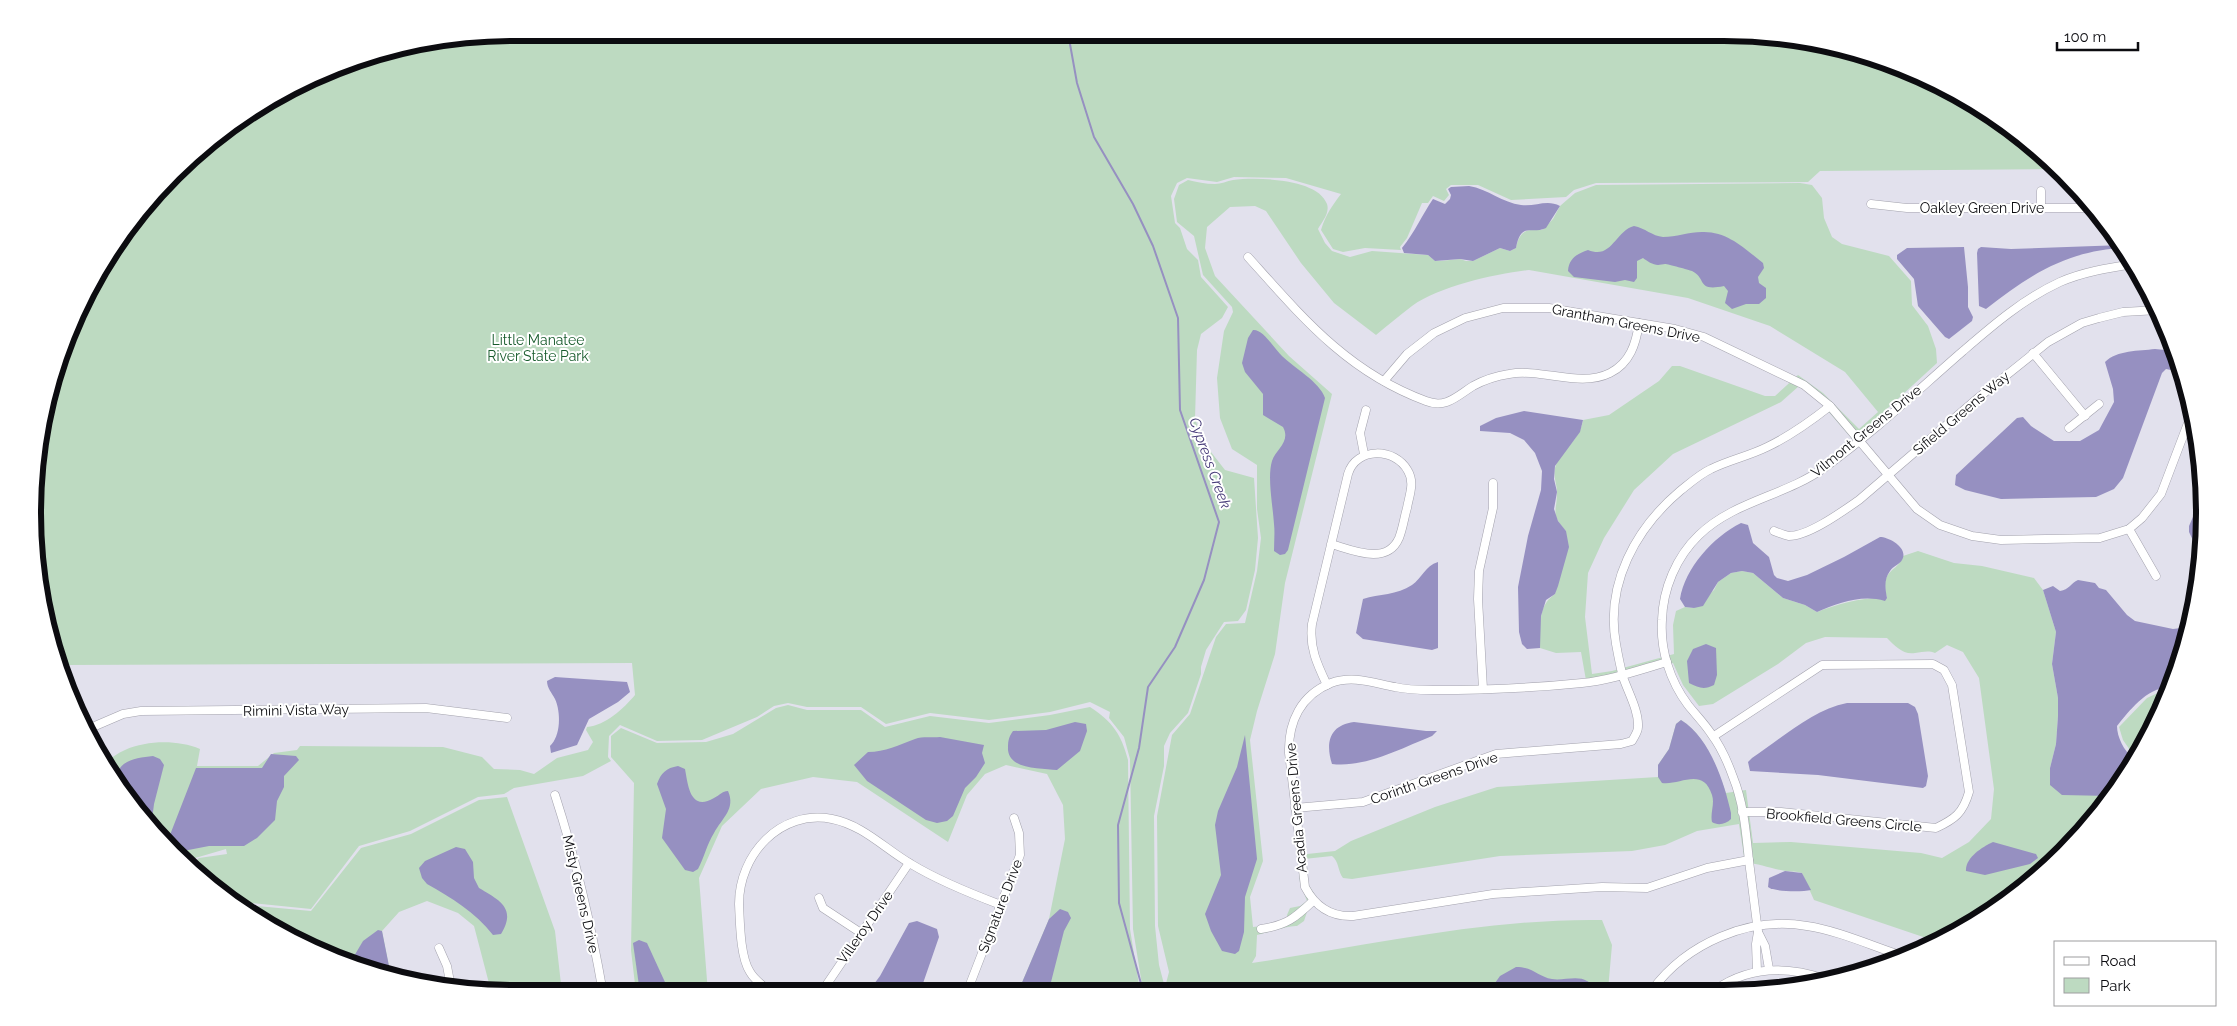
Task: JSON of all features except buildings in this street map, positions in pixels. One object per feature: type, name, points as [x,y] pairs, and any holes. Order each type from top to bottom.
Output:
[{"type":"street","points":[[2041,192],[2041,208]]},
{"type":"street","name":"Oakley Green Drive","points":[[1871,204],[1907,208],[2084,208]]},
{"type":"street","points":[[1248,257],[1321,336],[1342,354],[1384,381],[1424,400],[1438,404],[1450,402],[1487,379],[1509,374],[1539,372],[1587,380],[1600,377],[1616,370],[1628,358],[1636,342],[1639,323]]},
{"type":"street","name":"Vilmont Greens Drive","points":[[1758,929],[1746,827],[1739,793],[1714,736],[1679,691],[1667,662],[1662,629],[1665,595],[1677,565],[1692,542],[1711,524],[1723,516],[1809,478],[1858,441],[1994,324],[2035,296],[2059,282],[2083,274],[2125,266]]},
{"type":"street","name":"Grantham Greens Drive","points":[[1384,381],[1400,361],[1423,340],[1454,322],[1483,312],[1512,307],[1541,307],[1675,329],[1704,337],[1804,385],[1830,406],[1917,509],[1930,520],[1940,525],[1972,536],[2015,541],[2088,539],[2114,535],[2129,529]]},
{"type":"street","name":"Sifield Greens Way","points":[[1774,531],[1792,536],[1811,529],[1859,500],[2033,353],[2065,332],[2082,323],[2123,312],[2150,310]]},
{"type":"street","points":[[2033,353],[2085,416]]},
{"type":"street","points":[[2069,428],[2099,404]]},
{"type":"street","name":"Corinth Greens Drive","points":[[1295,808],[1363,802],[1496,754],[1621,744],[1632,741],[1638,729],[1637,717],[1615,642],[1614,602],[1620,577],[1630,551],[1643,531],[1665,504],[1710,469],[1767,448],[1830,406]]},
{"type":"street","points":[[1364,454],[1360,433],[1366,410]]},
{"type":"street","points":[[2156,576],[2129,529],[2142,518],[2161,494],[2187,423]]},
{"type":"street","points":[[1327,685],[1315,658],[1311,637],[1312,624],[1348,470],[1364,454],[1384,454],[1401,462],[1409,472],[1412,484],[1399,537],[1389,550],[1376,554],[1331,544]]},
{"type":"street","points":[[1483,689],[1478,599],[1480,571],[1493,508],[1493,483]]},
{"type":"street","name":"Acadia Greens Drive","points":[[1313,901],[1305,887],[1302,874],[1289,753],[1291,729],[1303,703],[1314,693],[1327,685],[1354,679],[1411,689],[1483,689],[1582,683],[1667,662]]},
{"type":"street","name":"Brookfield Greens Circle","points":[[1714,736],[1822,665],[1933,664],[1944,670],[1952,684],[1969,792],[1966,804],[1954,820],[1936,828],[1781,812],[1742,812]]},
{"type":"street","name":"Rimini Vista Way","points":[[93,727],[115,716],[141,711],[426,708],[506,718]]},
{"type":"street","name":"Misty Greens Drive","points":[[555,795],[574,855],[590,922],[602,985]]},
{"type":"street","points":[[762,985],[749,971],[744,955],[740,889],[744,870],[753,854],[765,839],[788,824],[808,818],[832,819],[860,829],[909,863],[949,885],[1001,905]]},
{"type":"street","name":"Signature Drive","points":[[970,985],[1020,855],[1019,833],[1014,818]]},
{"type":"street","points":[[1261,929],[1280,926],[1289,922],[1313,901],[1329,912],[1347,916],[1493,894],[1602,887],[1648,888],[1707,868],[1749,860]]},
{"type":"street","name":"Villeroy Drive","points":[[827,985],[909,863]]},
{"type":"street","points":[[819,898],[823,908],[861,934]]},
{"type":"street","points":[[1656,985],[1673,966],[1698,948],[1729,933],[1785,924],[1809,926],[1893,954]]},
{"type":"street","points":[[1758,929],[1765,946],[1769,970]]},
{"type":"street","points":[[1757,971],[1756,944],[1758,929]]},
{"type":"street","points":[[438,948],[447,966],[450,981]]},
{"type":"street","points":[[1724,985],[1744,974],[1757,971],[1796,971],[1815,976]]},
{"type":"green space","name":"Little Manatee River State Park","points":[[1724,41],[1786,45],[1816,50],[1876,66],[1905,77],[1960,104],[2011,139],[2047,169],[1820,171],[1808,182],[1596,183],[1574,190],[1566,197],[1511,200],[1478,185],[1451,185],[1446,189],[1449,195],[1444,201],[1433,196],[1428,203],[1422,203],[1407,238],[1400,247],[1401,250],[1365,248],[1343,252],[1333,249],[1321,230],[1330,210],[1341,194],[1286,178],[1234,177],[1217,182],[1187,178],[1177,183],[1171,196],[1175,223],[1180,228],[1187,249],[1198,260],[1201,277],[1228,307],[1222,318],[1201,334],[1197,350],[1195,419],[1204,443],[1225,470],[1254,478],[1258,538],[1255,570],[1246,610],[1238,621],[1224,622],[1206,650],[1201,674],[1188,713],[1170,733],[1164,746],[1164,766],[1154,816],[1155,926],[1159,965],[1164,985],[1142,985],[1133,929],[1130,759],[1124,737],[1109,718],[1110,712],[1090,702],[1050,712],[989,720],[930,713],[886,724],[861,707],[807,707],[788,703],[774,706],[757,717],[702,740],[657,741],[620,725],[609,736],[608,757],[611,761],[583,776],[514,788],[504,794],[478,797],[410,831],[359,846],[311,909],[248,903],[226,887],[195,861],[199,858],[227,854],[226,849],[192,859],[158,824],[110,759],[125,750],[143,744],[163,742],[182,744],[200,749],[197,766],[258,766],[274,753],[297,750],[300,746],[443,747],[482,757],[494,769],[520,770],[534,774],[557,758],[588,750],[593,742],[586,730],[587,727],[607,720],[620,711],[635,695],[632,663],[66,665],[50,605],[42,544],[42,482],[45,451],[57,391],[77,332],[104,277],[158,202],[202,158],[277,104],[332,77],[361,66],[421,50],[482,42]]},
{"type":"green space","points":[[1243,179],[1285,181],[1312,189],[1321,195],[1328,207],[1327,214],[1318,229],[1325,243],[1332,251],[1350,257],[1372,251],[1428,255],[1435,261],[1460,259],[1473,261],[1500,248],[1510,251],[1516,248],[1519,238],[1524,232],[1542,230],[1553,219],[1560,206],[1575,193],[1596,185],[1800,183],[1812,185],[1822,198],[1824,218],[1832,237],[1842,244],[1889,256],[1911,281],[1912,305],[1928,326],[1936,349],[1937,363],[1853,440],[1821,403],[1799,386],[1781,402],[1673,454],[1634,490],[1604,538],[1588,573],[1585,617],[1592,674],[1612,671],[1674,654],[1673,625],[1676,611],[1685,607],[1694,608],[1714,590],[1718,582],[1731,573],[1742,571],[1753,573],[1783,598],[1805,605],[1817,612],[1851,601],[1887,598],[1885,581],[1887,576],[1901,561],[1903,556],[1918,551],[1954,563],[1982,566],[2034,578],[2043,590],[2056,632],[2052,664],[2058,698],[2058,716],[2056,744],[2050,768],[2096,795],[2101,795],[2058,847],[2035,868],[1986,905],[1960,922],[1928,938],[1814,900],[1802,873],[1745,863],[1739,824],[1697,831],[1665,845],[1632,851],[1500,856],[1352,879],[1343,878],[1332,856],[1304,859],[1308,884],[1319,901],[1307,912],[1304,921],[1297,926],[1257,935],[1256,956],[1252,963],[1471,928],[1515,923],[1602,920],[1612,945],[1608,985],[1166,985],[1169,972],[1158,926],[1157,816],[1172,735],[1190,714],[1216,637],[1226,624],[1245,623],[1257,571],[1261,538],[1257,509],[1257,465],[1232,449],[1220,418],[1217,378],[1224,331],[1233,312],[1232,307],[1203,275],[1194,236],[1177,222],[1174,199],[1179,185],[1188,180],[1215,184]],"holes":[[[1255,206],[1266,211],[1301,263],[1334,303],[1376,335],[1412,306],[1437,292],[1500,274],[1529,270],[1688,298],[1770,326],[1845,372],[1878,412],[1859,429],[1823,393],[1798,375],[1775,396],[1765,396],[1680,366],[1672,366],[1659,381],[1609,415],[1583,420],[1578,434],[1559,459],[1555,469],[1557,492],[1555,513],[1566,531],[1555,594],[1549,599],[1542,611],[1540,648],[1556,653],[1581,652],[1587,686],[1673,663],[1683,685],[1699,706],[1713,704],[1778,664],[1806,643],[1825,637],[1887,638],[1907,653],[1928,651],[1935,653],[1947,645],[1963,652],[1979,678],[1994,789],[1991,819],[1969,842],[1942,858],[1921,853],[1791,842],[1753,843],[1746,790],[1726,793],[1710,753],[1690,727],[1681,720],[1676,724],[1669,749],[1658,765],[1658,777],[1497,787],[1435,807],[1351,841],[1335,851],[1298,855],[1300,883],[1307,901],[1300,906],[1290,908],[1287,915],[1288,920],[1277,924],[1253,927],[1250,897],[1263,861],[1250,740],[1275,654],[1285,583],[1332,394],[1289,356],[1215,276],[1205,248],[1207,227],[1230,207]]]},
{"type":"green space","points":[[2161,691],[2131,752],[2123,740],[2119,727],[2147,698]]},
{"type":"green space","points":[[788,705],[807,710],[861,710],[885,727],[930,716],[989,723],[1050,715],[1090,707],[1105,718],[1119,736],[1128,760],[1130,929],[1139,985],[1021,985],[1049,919],[1065,839],[1063,805],[1047,774],[1006,765],[985,774],[967,795],[948,842],[857,782],[813,777],[761,789],[722,826],[699,878],[707,985],[635,985],[631,950],[634,783],[611,757],[611,736],[621,728],[657,743],[706,742],[733,734],[776,708]]},
{"type":"green space","points":[[507,797],[555,931],[561,985],[489,984],[474,926],[458,913],[427,901],[399,912],[382,931],[390,969],[332,949],[277,922],[252,906],[311,911],[361,848],[411,834],[479,800]]},
{"type":"shaded area","points":[[1469,186],[1514,204],[1550,203],[1560,206],[1546,228],[1524,232],[1518,240],[1516,248],[1510,251],[1500,248],[1473,261],[1460,259],[1435,261],[1428,255],[1404,253],[1402,248],[1433,199],[1445,204],[1451,195],[1448,189],[1451,187]]},
{"type":"shaded area","points":[[1634,226],[1663,237],[1711,232],[1727,237],[1763,263],[1764,268],[1758,277],[1759,283],[1766,288],[1766,298],[1759,304],[1746,304],[1732,309],[1725,303],[1728,291],[1724,286],[1706,286],[1697,274],[1692,271],[1667,264],[1654,264],[1643,258],[1637,261],[1637,278],[1634,282],[1625,280],[1615,282],[1574,277],[1568,271],[1570,263],[1577,255],[1588,250],[1603,251],[1613,244],[1622,233]]},
{"type":"shaded area","points":[[2112,245],[2115,249],[2085,254],[2050,266],[2018,285],[1986,309],[1979,306],[1978,249],[1981,247],[2011,249]]},
{"type":"shaded area","points":[[1964,247],[1968,307],[1973,317],[1972,321],[1949,339],[1945,337],[1918,306],[1914,279],[1897,259],[1897,255],[1907,248]]},
{"type":"shaded area","points":[[1253,330],[1261,333],[1282,356],[1318,386],[1325,398],[1288,550],[1285,554],[1280,555],[1274,551],[1270,475],[1272,461],[1284,441],[1285,432],[1283,427],[1263,415],[1263,394],[1245,372],[1242,363],[1248,338]]},
{"type":"shaded area","points":[[2167,350],[2174,371],[2166,369],[2162,373],[2123,478],[2114,489],[2096,497],[2001,499],[1965,490],[1955,485],[1956,475],[2017,418],[2023,417],[2031,426],[2054,441],[2080,441],[2099,430],[2114,402],[2113,389],[2105,362],[2116,355],[2135,351]]},
{"type":"shaded area","points":[[1524,411],[1583,420],[1580,432],[1555,466],[1554,479],[1557,492],[1554,509],[1558,521],[1566,531],[1569,547],[1555,594],[1546,600],[1541,616],[1540,648],[1527,649],[1522,644],[1519,632],[1518,587],[1528,536],[1541,490],[1542,471],[1535,453],[1524,440],[1510,433],[1480,431],[1480,426],[1496,418]]},
{"type":"shaded area","points":[[2196,510],[2195,544],[2189,532],[2189,526]]},
{"type":"shaded area","points":[[1741,523],[1748,525],[1753,543],[1769,557],[1774,575],[1777,578],[1788,581],[1807,575],[1880,537],[1884,537],[1897,544],[1903,551],[1903,556],[1901,561],[1888,574],[1885,587],[1887,598],[1885,601],[1868,598],[1850,600],[1817,612],[1805,605],[1783,598],[1753,573],[1742,571],[1731,573],[1718,582],[1703,606],[1685,607],[1680,599],[1683,587],[1694,565],[1720,536]]},
{"type":"shaded area","points":[[1438,562],[1438,648],[1432,650],[1363,639],[1356,633],[1363,599],[1394,593],[1406,588],[1412,585],[1430,566]]},
{"type":"shaded area","points":[[2078,580],[2095,583],[2099,588],[2106,590],[2127,615],[2135,621],[2173,629],[2182,627],[2162,688],[2140,700],[2117,726],[2118,735],[2129,754],[2101,796],[2062,795],[2050,785],[2050,768],[2056,744],[2058,716],[2058,698],[2052,664],[2056,632],[2043,590],[2053,586],[2060,591]]},
{"type":"shaded area","points":[[1706,644],[1716,648],[1717,675],[1714,685],[1702,688],[1689,683],[1687,661],[1693,649]]},
{"type":"shaded area","points":[[555,677],[627,682],[630,692],[618,702],[589,719],[577,745],[551,753],[550,746],[554,742],[558,730],[559,717],[557,704],[547,681]]},
{"type":"shaded area","points":[[1847,703],[1908,703],[1915,707],[1918,714],[1928,776],[1926,786],[1923,788],[1818,775],[1750,771],[1748,762],[1786,734],[1809,718]]},
{"type":"shaded area","points":[[1681,720],[1691,728],[1708,749],[1724,788],[1731,813],[1729,821],[1719,824],[1712,822],[1713,798],[1708,786],[1703,781],[1690,779],[1662,783],[1658,777],[1658,765],[1669,749],[1676,724]]},
{"type":"shaded area","points":[[1075,722],[1086,724],[1087,731],[1080,751],[1057,770],[1020,765],[1010,757],[1008,742],[1013,731],[1046,730]]},
{"type":"shaded area","points":[[1354,722],[1437,731],[1432,736],[1383,756],[1357,763],[1332,764],[1329,749],[1331,736],[1339,727]]},
{"type":"shaded area","points":[[1245,735],[1257,859],[1245,897],[1244,932],[1239,951],[1235,954],[1222,951],[1211,931],[1205,914],[1221,875],[1215,825],[1218,811],[1237,767]]},
{"type":"shaded area","points":[[940,737],[984,745],[982,753],[985,763],[976,777],[965,788],[953,816],[947,821],[937,823],[926,820],[867,781],[854,765],[868,752],[886,749],[918,738]]},
{"type":"shaded area","points":[[271,754],[296,756],[299,760],[284,776],[284,787],[277,801],[275,820],[257,838],[244,846],[209,846],[183,851],[169,836],[196,768],[262,768]]},
{"type":"shaded area","points":[[153,756],[160,759],[164,765],[152,817],[118,770],[126,763]]},
{"type":"shaded area","points":[[678,766],[685,769],[689,789],[695,799],[700,802],[728,791],[730,797],[727,813],[712,837],[698,869],[693,872],[685,870],[662,838],[666,809],[657,784],[664,772]]},
{"type":"shaded area","points":[[1993,842],[2036,854],[2038,858],[2030,864],[1985,875],[1966,871],[1966,866],[1971,857]]},
{"type":"shaded area","points":[[456,847],[465,849],[473,862],[474,878],[479,888],[504,906],[507,918],[501,934],[493,935],[471,912],[427,884],[422,878],[419,868],[425,861]]},
{"type":"shaded area","points":[[1785,871],[1802,873],[1811,890],[1789,891],[1768,887],[1769,878]]},
{"type":"shaded area","points":[[1060,909],[1068,912],[1071,918],[1064,931],[1050,985],[1021,985],[1049,919]]},
{"type":"shaded area","points":[[917,921],[937,929],[939,937],[922,985],[873,985],[880,976],[909,923]]},
{"type":"shaded area","points":[[378,930],[382,931],[390,969],[353,957],[363,941]]},
{"type":"shaded area","points":[[639,940],[647,943],[666,985],[639,985],[633,943]]},
{"type":"shaded area","points":[[1516,967],[1522,967],[1552,979],[1583,979],[1591,985],[1494,985],[1500,976]]},
{"type":"waterway","name":"Cypress Creek","points":[[1069,41],[1077,83],[1094,137],[1133,204],[1153,246],[1178,318],[1180,410],[1219,522],[1204,580],[1175,647],[1148,687],[1139,748],[1118,825],[1119,903],[1141,985]]}]
